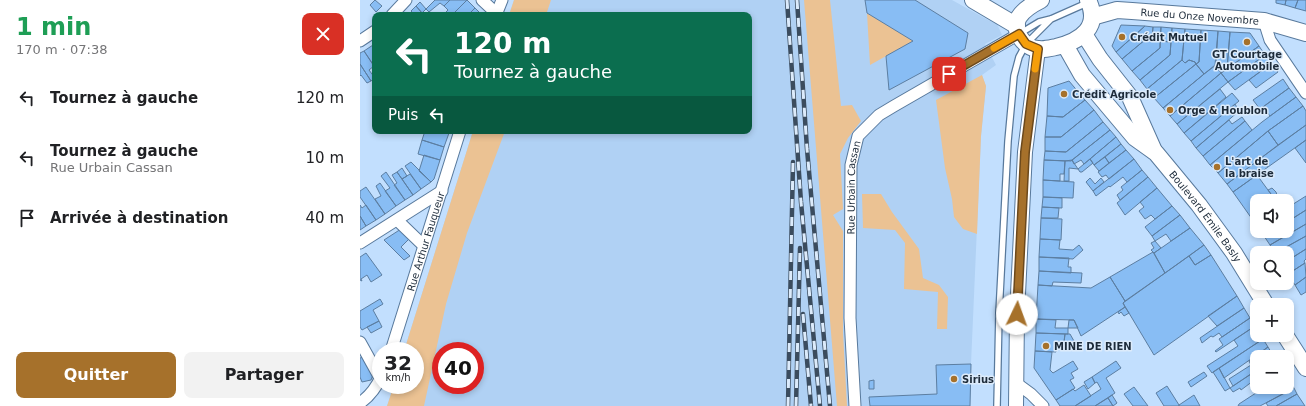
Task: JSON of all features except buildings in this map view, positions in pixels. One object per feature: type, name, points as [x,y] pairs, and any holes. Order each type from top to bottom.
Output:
[{"type":"main road","points":[[973,0],[1025,38],[1065,45],[1084,34],[1088,29],[1090,5]]},
{"type":"main road","points":[[1025,38],[1017,21],[1033,1]]},
{"type":"main road","name":"Rue du Onze Novembre","points":[[1090,5],[1117,10],[1264,22],[1306,33]]},
{"type":"main road","name":"Boulevard Émile Basly","points":[[1084,34],[1100,59],[1130,97],[1154,152]]},
{"type":"main road","name":"Boulevard Émile Basly","points":[[1065,45],[1082,74],[1135,138],[1154,152],[1203,211],[1234,253],[1262,298]]},
{"type":"main road","points":[[1289,342],[1306,368]]},
{"type":"street","points":[[395,12],[406,0]]},
{"type":"street","points":[[482,0],[493,12]]},
{"type":"street","points":[[497,12],[502,0]]},
{"type":"street","points":[[1264,22],[1270,40],[1306,93]]},
{"type":"street","points":[[360,41],[372,33]]},
{"type":"street","points":[[1016,406],[1017,314],[1025,152],[1025,38]]},
{"type":"street","name":"Rue Urbain Cassan","points":[[855,406],[850,325],[850,166],[858,136],[879,116],[894,106],[1025,38]]},
{"type":"street","name":"Rue Arthur Fauqueur","points":[[394,342],[459,134]]},
{"type":"street","points":[[360,243],[442,192]]},
{"type":"street","points":[[397,220],[424,246]]},
{"type":"street","points":[[360,342],[372,363]]},
{"type":"street","points":[[1016,383],[1031,394],[1043,406]]},
{"type":"street","points":[[360,403],[372,392]]},
{"type":"lane","points":[[997,406],[999,313],[1008,141],[1016,65],[1025,38],[1039,22],[1090,5]]},
{"type":"lane","points":[[1025,38],[1051,19]]},
{"type":"shaded area","points":[[514,0],[952,0],[997,24],[1002,35],[985,44],[996,65],[982,75],[986,86],[981,136],[970,406],[387,406],[391,394],[424,394],[424,342],[407,342],[472,134],[752,134],[752,12],[510,12]]},
{"type":"shaded area","points":[[514,0],[551,0],[547,12],[510,12]]},
{"type":"shaded area","points":[[804,0],[830,0],[841,106],[852,105],[861,121],[848,138],[840,154],[843,209],[833,215],[843,231],[843,333],[847,406],[837,406]]},
{"type":"shaded area","points":[[867,13],[913,41],[870,65]]},
{"type":"shaded area","points":[[982,75],[986,86],[981,136],[977,234],[963,229],[954,217],[952,199],[945,168],[936,100]]},
{"type":"shaded area","points":[[472,134],[504,134],[467,233],[446,304],[438,342],[432,342],[432,369],[424,406],[387,406],[391,394],[424,394],[424,342],[407,342]]},
{"type":"shaded area","points":[[862,194],[881,194],[919,249],[923,278],[939,285],[948,297],[947,329],[937,329],[938,292],[904,289],[905,243],[895,230],[863,228]]},
{"type":"railway","points":[[787,0],[801,202],[820,406]]},
{"type":"railway","points":[[797,0],[807,149],[830,406]]},
{"type":"railway","points":[[788,406],[793,162]]},
{"type":"railway","points":[[796,406],[800,248]]},
{"type":"railway","points":[[803,314],[811,406]]},
{"type":"slow traffic","points":[[994,48],[1019,34],[1026,44],[1038,49],[1035,69]]},
{"type":"place","name":"Crédit Mutuel","points":[[1122,37]]},
{"type":"place","name":"GT Courtage Automobile","points":[[1247,42]]},
{"type":"place","name":"Crédit Agricole","points":[[1064,94]]},
{"type":"place","name":"Orge & Houblon","points":[[1170,110]]},
{"type":"place","name":"L'art de la braise","points":[[1217,167]]},
{"type":"place","name":"MINE DE RIEN","points":[[1046,346]]},
{"type":"place","name":"Sirius","points":[[954,379]]},
{"type":"route","points":[[949,74],[1019,34],[1026,44],[1038,49],[1028,117],[1025,152],[1017,314]]}]
